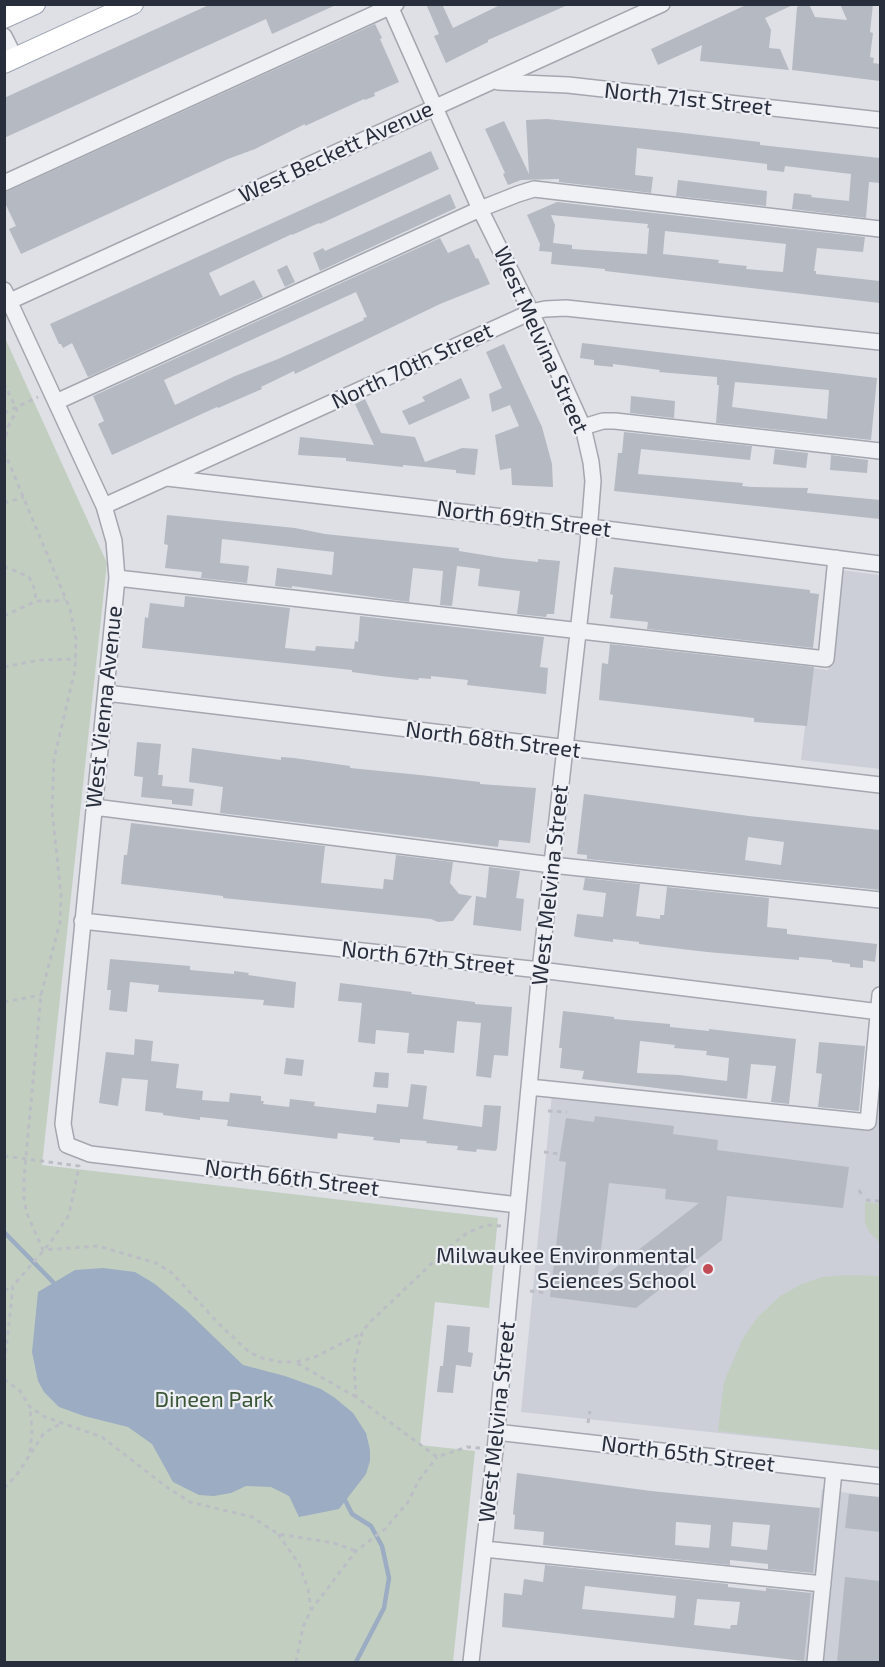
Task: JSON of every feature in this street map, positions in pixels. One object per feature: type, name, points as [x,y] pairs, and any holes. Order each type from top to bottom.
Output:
[{"type":"main road","points":[[4,18],[35,4]]},
{"type":"main road","points":[[10,61],[133,4]]},
{"type":"street","name":"West Beckett Avenue","points":[[7,295],[435,106],[495,82],[663,4]]},
{"type":"street","points":[[4,183],[392,5]]},
{"type":"street","name":"West Melvina Street","points":[[392,5],[480,209],[531,312],[583,427],[592,471],[590,527],[540,970],[496,1432],[471,1662]]},
{"type":"street","points":[[4,36],[10,61]]},
{"type":"street","name":"North 71st Street","points":[[495,82],[568,86],[880,120]]},
{"type":"street","points":[[54,396],[480,209],[534,189],[880,229]]},
{"type":"street","name":"West Vienna Avenue","points":[[7,295],[104,506],[114,541],[117,578],[63,1124],[67,1145]]},
{"type":"street","name":"North 70th Street","points":[[104,506],[531,312],[566,308],[880,342]]},
{"type":"street","points":[[583,427],[603,421],[615,421],[880,451]]},
{"type":"street","name":"North 69th Street","points":[[167,478],[590,527],[880,564]]},
{"type":"street","points":[[117,578],[826,659],[836,558]]},
{"type":"street","name":"North 68th Street","points":[[106,693],[880,785]]},
{"type":"street","points":[[94,807],[552,865],[880,900]]},
{"type":"street","name":"North 67th Street","points":[[82,921],[540,970],[880,1012]]},
{"type":"street","points":[[529,1087],[868,1122],[880,995]]},
{"type":"street","name":"North 66th Street","points":[[67,1145],[90,1154],[518,1205]]},
{"type":"street","name":"North 65th Street","points":[[496,1432],[880,1476]]},
{"type":"street","points":[[815,1662],[834,1471]]},
{"type":"street","points":[[484,1549],[823,1584]]},
{"type":"path","points":[[4,444],[8,427],[17,410],[5,385]]},
{"type":"path","points":[[4,413],[15,407],[54,396]]},
{"type":"path","points":[[4,451],[70,609],[76,639],[75,670],[54,759],[52,810],[57,869],[62,890],[60,922],[41,995],[24,1178],[24,1201],[43,1250]]},
{"type":"path","points":[[4,503],[24,498]]},
{"type":"path","points":[[4,523],[4,542]]},
{"type":"path","points":[[4,566],[29,577],[35,590],[36,601]]},
{"type":"path","points":[[4,616],[36,601],[56,601],[65,598]]},
{"type":"path","points":[[4,667],[40,660],[76,659]]},
{"type":"path","points":[[4,1002],[41,995]]},
{"type":"path","points":[[548,1111],[567,1113]]},
{"type":"path","points":[[544,1152],[560,1154]]},
{"type":"path","points":[[4,1155],[79,1166],[69,1215],[13,1286],[4,1369]]},
{"type":"path","points":[[859,1190],[864,1198],[880,1201]]},
{"type":"path","points":[[499,1226],[500,1220]]},
{"type":"path","points":[[43,1250],[98,1246],[156,1263],[172,1273],[219,1324],[249,1352],[280,1362],[295,1362],[313,1358],[362,1333],[383,1308],[467,1233],[486,1225],[516,1227]]},
{"type":"path","points":[[4,1289],[13,1290]]},
{"type":"path","points":[[530,1291],[548,1293]]},
{"type":"path","points":[[356,1397],[354,1364],[362,1333]]},
{"type":"path","points":[[295,1362],[356,1397],[437,1456]]},
{"type":"path","points":[[4,1379],[20,1391],[30,1407],[45,1417],[102,1437],[168,1488],[190,1502],[252,1517],[278,1534],[299,1564],[308,1589],[311,1610]]},
{"type":"path","points":[[30,1407],[32,1430],[30,1454]]},
{"type":"path","points":[[588,1423],[590,1411]]},
{"type":"path","points":[[4,1488],[16,1476],[44,1433],[62,1423]]},
{"type":"path","points":[[296,1662],[303,1627],[311,1610],[356,1551],[385,1529],[408,1502],[419,1480],[437,1456],[467,1447],[483,1449]]},
{"type":"path","points":[[278,1534],[324,1541],[356,1551]]},
{"type":"shaded area","points":[[840,570],[880,575],[880,769],[801,760],[812,668],[828,670]]},
{"type":"shaded area","name":"Milwaukee Environmental Sciences School","points":[[880,1048],[880,1450],[521,1412],[552,1094],[873,1125]]},
{"type":"shaded area","points":[[822,1489],[880,1498],[880,1662],[802,1662]]},
{"type":"green space","name":"Dineen Park","points":[[5,338],[107,563],[42,1165],[498,1218],[489,1308],[435,1302],[420,1445],[475,1451],[453,1662],[5,1662]]},
{"type":"green space","points":[[865,1202],[880,1204],[880,1243],[870,1233],[865,1223]]},
{"type":"green space","points":[[880,1276],[880,1450],[718,1431],[724,1382],[743,1338],[758,1317],[780,1296],[802,1284],[822,1277]]},
{"type":"water","points":[[103,1268],[135,1272],[155,1284],[186,1310],[243,1365],[285,1376],[321,1389],[353,1413],[366,1433],[370,1461],[366,1474],[339,1509],[299,1517],[289,1496],[271,1487],[246,1486],[231,1493],[214,1496],[199,1495],[173,1482],[152,1444],[128,1427],[59,1407],[44,1392],[38,1381],[32,1352],[38,1292],[75,1270]]},
{"type":"building","points":[[211,4],[338,4],[272,34],[266,19],[4,138],[4,98]]},
{"type":"building","points":[[426,4],[442,4],[453,28],[502,4],[570,4],[488,40],[446,63],[434,36],[439,34]]},
{"type":"building","points":[[748,4],[795,4],[765,18],[771,30],[769,48],[780,49],[789,70],[700,61],[702,45],[658,65],[651,49]]},
{"type":"building","points":[[809,4],[815,17],[847,20],[840,4],[873,4],[870,57],[874,58],[873,63],[880,64],[880,81],[792,70],[797,7]]},
{"type":"building","points":[[375,24],[399,82],[374,93],[375,96],[305,126],[305,124],[255,149],[228,159],[21,254],[9,229],[16,226],[4,201],[4,193]]},
{"type":"building","points":[[547,119],[675,132],[760,142],[760,145],[880,158],[880,183],[869,182],[866,218],[792,209],[794,193],[849,201],[851,174],[785,166],[784,172],[767,170],[767,164],[637,148],[635,175],[653,177],[651,193],[559,182],[559,179],[521,180],[508,185],[485,129],[504,121],[529,174],[526,120]]},
{"type":"building","points":[[431,151],[439,169],[209,273],[220,296],[254,280],[263,297],[88,377],[72,343],[63,348],[59,344],[50,324]]},
{"type":"building","points":[[678,180],[767,191],[766,206],[676,196]]},
{"type":"building","points":[[450,194],[456,208],[320,271],[313,253],[323,248],[325,251]]},
{"type":"building","points":[[557,202],[865,237],[863,252],[817,248],[814,271],[816,274],[880,281],[880,303],[551,264],[552,252],[539,251],[540,244],[527,215]],"holes":[[[551,215],[648,224],[647,254],[572,249],[572,245],[553,243],[555,225]],[[665,231],[786,244],[783,272],[746,269],[747,266],[718,263],[719,260],[663,254]]]},
{"type":"building","points":[[440,238],[448,253],[469,244],[490,284],[440,304],[295,374],[294,371],[261,387],[262,389],[112,455],[98,424],[104,421],[93,396]],"holes":[[[356,292],[367,317],[175,405],[164,380]]]},
{"type":"building","points":[[287,265],[295,282],[285,287],[277,270]]},
{"type":"building","points":[[582,343],[877,378],[871,440],[716,423],[719,385],[717,385],[717,377],[659,372],[660,370],[613,364],[613,367],[594,365],[594,360],[580,358]],"holes":[[[735,382],[829,390],[827,419],[732,407]]]},
{"type":"building","points":[[504,344],[542,427],[552,464],[553,487],[512,485],[511,468],[500,470],[495,435],[519,426],[510,405],[492,412],[489,394],[502,388],[486,352]]},
{"type":"building","points":[[461,378],[470,398],[409,425],[402,411],[425,401],[422,397]]},
{"type":"building","points":[[631,396],[675,401],[674,418],[630,413]]},
{"type":"building","points":[[365,399],[381,433],[415,437],[425,462],[462,448],[478,449],[475,475],[456,473],[456,470],[403,465],[403,467],[346,461],[346,458],[298,455],[300,437],[374,445],[355,404]]},
{"type":"building","points":[[624,432],[752,446],[750,460],[641,449],[638,474],[743,483],[742,486],[752,487],[808,488],[807,493],[880,500],[880,519],[614,491],[618,453],[622,453]]},
{"type":"building","points":[[775,449],[808,453],[806,468],[773,464]]},
{"type":"building","points":[[831,455],[868,460],[867,473],[830,470]]},
{"type":"building","points":[[167,515],[459,548],[459,551],[502,558],[538,562],[538,559],[560,561],[554,614],[547,614],[546,617],[517,614],[520,591],[478,586],[480,569],[457,566],[452,606],[440,605],[443,571],[413,568],[409,602],[292,586],[292,588],[275,586],[277,568],[332,575],[334,552],[222,539],[220,563],[249,566],[247,583],[201,578],[202,572],[165,568],[168,545],[164,544]]},
{"type":"building","points":[[614,567],[810,590],[810,593],[819,594],[813,648],[647,629],[648,622],[610,618],[613,595],[610,594]]},
{"type":"building","points":[[185,596],[290,608],[285,648],[315,651],[316,646],[354,649],[355,641],[358,642],[360,616],[544,637],[540,667],[548,668],[546,694],[467,685],[468,680],[431,676],[431,679],[419,678],[418,680],[352,672],[352,670],[142,648],[145,617],[148,618],[150,603],[184,607]]},
{"type":"building","points":[[610,644],[814,667],[807,726],[754,722],[754,718],[599,700],[602,663],[608,664]]},
{"type":"building","points":[[137,742],[161,744],[158,775],[163,775],[162,786],[194,789],[192,806],[172,804],[172,800],[141,797],[143,777],[134,776]]},
{"type":"building","points":[[192,748],[281,760],[281,757],[294,758],[350,766],[350,768],[480,782],[480,784],[536,788],[530,843],[499,840],[498,847],[220,813],[223,787],[189,782]]},
{"type":"building","points":[[584,794],[749,816],[880,830],[880,890],[587,859],[587,855],[577,854]],"holes":[[[748,837],[784,842],[781,865],[745,860]]]},
{"type":"building","points":[[131,823],[325,846],[321,883],[383,889],[384,879],[393,880],[396,855],[453,862],[450,883],[459,894],[472,896],[453,921],[438,922],[431,919],[223,898],[223,896],[121,884]]},
{"type":"building","points":[[489,867],[520,871],[516,898],[524,899],[521,931],[473,925],[476,896],[486,898]]},
{"type":"building","points":[[585,878],[640,884],[636,916],[660,919],[660,915],[664,915],[667,887],[769,898],[767,927],[787,929],[787,934],[877,944],[875,962],[863,960],[863,968],[850,967],[850,964],[832,962],[832,960],[799,957],[799,960],[707,952],[613,939],[613,942],[576,937],[574,936],[577,914],[603,917],[606,893],[583,890]]},
{"type":"building","points":[[110,959],[190,966],[190,970],[234,974],[234,971],[296,982],[294,1008],[263,1005],[264,1000],[158,992],[159,985],[130,982],[127,1012],[109,1010],[111,990],[107,990]]},
{"type":"building","points":[[340,983],[412,992],[411,994],[475,1002],[475,1004],[512,1007],[508,1056],[494,1055],[491,1078],[476,1076],[481,1023],[457,1021],[454,1053],[424,1050],[424,1054],[407,1053],[409,1033],[376,1030],[375,1044],[358,1042],[362,1003],[338,1001]]},
{"type":"building","points":[[563,1011],[670,1024],[670,1027],[796,1039],[789,1104],[771,1102],[776,1066],[751,1064],[747,1099],[582,1079],[584,1071],[560,1068],[562,1048],[559,1048]],"holes":[[[640,1041],[675,1045],[674,1048],[707,1051],[706,1055],[729,1058],[727,1081],[637,1073]]]},
{"type":"building","points":[[135,1039],[153,1041],[151,1061],[179,1064],[176,1088],[203,1091],[202,1100],[229,1102],[230,1093],[261,1096],[263,1104],[289,1107],[290,1099],[315,1102],[314,1106],[376,1113],[377,1104],[408,1107],[411,1084],[427,1086],[423,1119],[482,1127],[484,1105],[501,1106],[497,1149],[495,1151],[477,1149],[476,1152],[457,1150],[458,1146],[426,1143],[427,1141],[400,1139],[400,1143],[338,1133],[337,1139],[227,1126],[228,1120],[200,1117],[200,1120],[163,1115],[163,1113],[145,1111],[148,1080],[122,1078],[118,1106],[99,1103],[106,1052],[134,1055]]},
{"type":"building","points":[[819,1042],[865,1046],[859,1111],[818,1107],[822,1074],[816,1073]]},
{"type":"building","points":[[286,1058],[304,1060],[302,1076],[284,1074]]},
{"type":"building","points":[[375,1072],[389,1073],[388,1088],[373,1087]]},
{"type":"building","points":[[595,1116],[674,1126],[673,1134],[718,1140],[717,1150],[849,1167],[843,1208],[727,1196],[722,1240],[636,1308],[550,1297],[566,1162],[559,1161],[566,1118],[594,1122]],"holes":[[[609,1183],[666,1189],[665,1199],[699,1203],[597,1282]]]},
{"type":"building","points":[[447,1325],[470,1327],[468,1352],[473,1353],[471,1367],[456,1365],[453,1393],[437,1392],[440,1366],[443,1366]]},
{"type":"building","points":[[517,1473],[651,1491],[820,1508],[813,1573],[768,1569],[768,1564],[730,1560],[730,1565],[543,1545],[544,1532],[514,1529],[515,1515],[513,1514]],"holes":[[[676,1522],[711,1525],[709,1548],[675,1545]],[[733,1522],[770,1525],[767,1550],[731,1546]]]},
{"type":"building","points":[[849,1494],[880,1497],[880,1532],[845,1528]]},
{"type":"building","points":[[545,1565],[728,1584],[728,1587],[766,1591],[766,1588],[811,1593],[804,1661],[502,1627],[504,1593],[522,1595],[524,1579],[543,1582]],"holes":[[[585,1586],[676,1596],[674,1618],[582,1609]],[[697,1599],[740,1602],[737,1625],[731,1625],[730,1629],[694,1625]]]},
{"type":"building","points":[[845,1577],[880,1581],[880,1662],[837,1662]]},
{"type":"waterway","points":[[4,1232],[53,1282]]},
{"type":"waterway","points":[[345,1500],[352,1514],[371,1526],[382,1546],[389,1578],[384,1608],[356,1662]]},
{"type":"place","name":"Milwaukee Environmental Sciences School","points":[[708,1269]]}]
